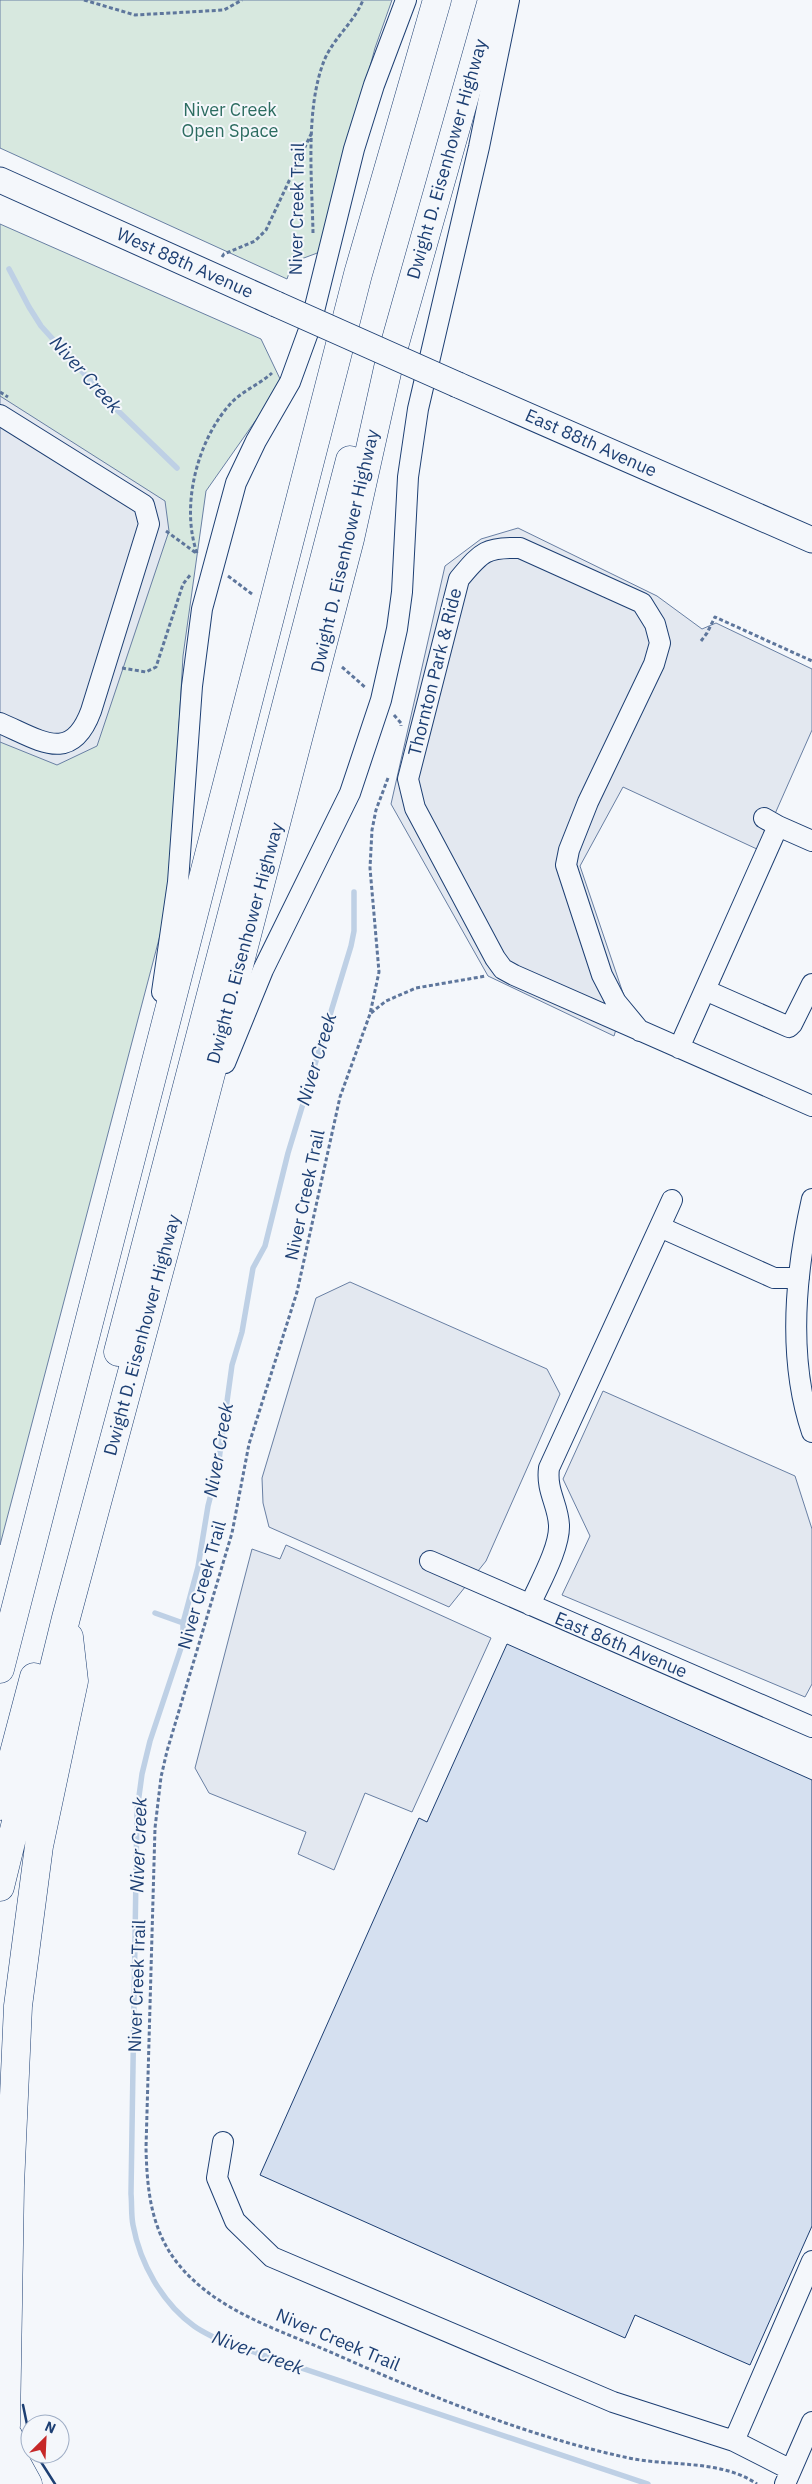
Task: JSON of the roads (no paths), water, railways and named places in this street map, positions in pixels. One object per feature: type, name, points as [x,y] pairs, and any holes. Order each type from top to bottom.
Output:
[{"type":"highway","points":[[0,1669],[358,274],[437,0]]},
{"type":"highway","name":"Dwight D. Eisenhower Highway","points":[[0,1887],[66,1618],[192,1149],[350,539],[388,368],[492,0]]},
{"type":"highway","points":[[0,1806],[345,478],[358,430],[388,368]]},
{"type":"highway","points":[[0,1642],[26,1568]]},
{"type":"highway","points":[[0,2482],[6,2425],[10,2185],[18,2006],[39,1846],[74,1681],[66,1618]]},
{"type":"highway","points":[[6,2425],[17,2464],[28,2484]]},
{"type":"main road","name":"West 88th Avenue","points":[[0,180],[370,346]]},
{"type":"main road","name":"East 88th Avenue","points":[[370,346],[812,540]]},
{"type":"street","points":[[137,1139],[169,952],[178,882],[192,686],[202,609],[236,483],[256,441],[290,382],[310,327],[354,149],[374,85],[406,0]]},
{"type":"street","points":[[192,1149],[262,970],[350,793],[381,700],[395,638],[402,592],[406,499],[414,430],[493,81],[509,0]]},
{"type":"street","points":[[0,415],[144,506],[149,524],[90,711],[81,732],[67,744],[56,744],[0,723]]},
{"type":"street","name":"Thornton Park & Ride","points":[[640,1031],[616,1002],[602,975],[566,865],[569,850],[588,802],[654,664],[660,644],[655,624],[642,603],[520,548],[498,548],[480,554],[459,579],[408,779],[415,808],[495,958],[503,970],[640,1031],[812,1106]]},
{"type":"street","points":[[679,1048],[705,990],[771,822],[812,841]]},
{"type":"street","points":[[705,990],[789,1028],[812,984]]},
{"type":"street","points":[[812,1199],[799,1278],[798,1356],[812,1432]]},
{"type":"street","points":[[530,1605],[559,1534],[559,1518],[549,1490],[549,1468],[672,1200]]},
{"type":"street","points":[[660,1227],[774,1278],[799,1278]]},
{"type":"street","name":"East 86th Avenue","points":[[430,1562],[812,1727]]},
{"type":"street","points":[[779,1713],[812,1719]]},
{"type":"street","points":[[223,2142],[217,2178],[234,2221],[272,2257],[613,2402],[734,2441],[789,2479],[812,2422]]},
{"type":"street","points":[[734,2441],[812,2261]]},
{"type":"waterway","name":"Niver Creek","points":[[9,269],[41,326],[114,407],[177,468]]},
{"type":"waterway","name":"Niver Creek","points":[[354,892],[354,931],[351,946],[288,1153],[265,1246],[253,1268],[242,1332],[232,1365],[218,1467],[208,1506],[198,1567],[183,1623],[183,1642],[150,1741],[142,1774],[137,1811],[131,2194],[133,2225],[141,2254],[162,2294],[182,2317],[221,2341],[648,2484]]},
{"type":"waterway","points":[[155,1613],[183,1623]]},
{"type":"park label","name":"Niver Creek Open Space","points":[[230,120]]}]
